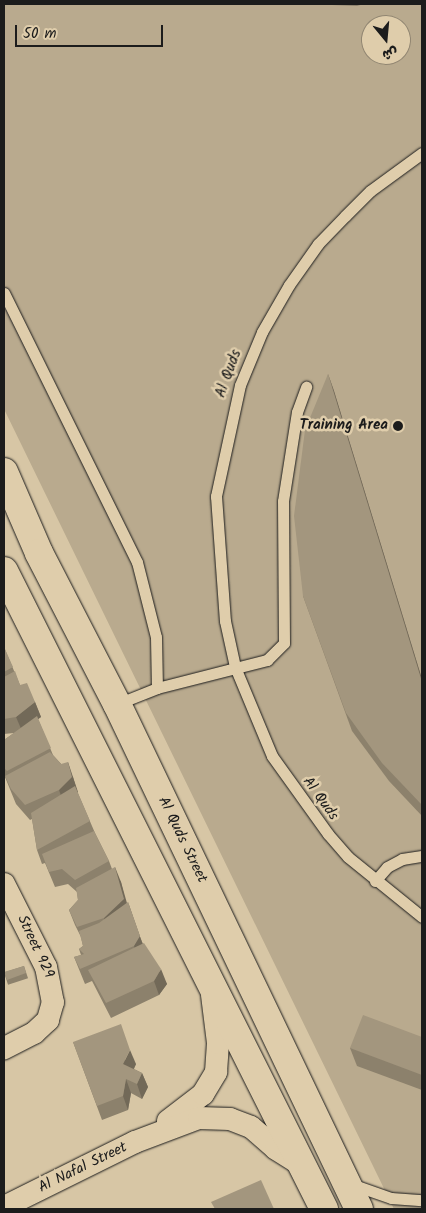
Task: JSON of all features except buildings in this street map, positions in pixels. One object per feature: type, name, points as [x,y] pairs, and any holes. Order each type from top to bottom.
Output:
[{"type":"street","name":"Al Quds Street","points":[[4,472],[39,553],[117,704],[359,1209]]},
{"type":"street","points":[[4,507],[39,553]]},
{"type":"street","points":[[4,571],[324,1209]]},
{"type":"street","name":"Street 929","points":[[4,884],[46,967],[53,1002],[48,1020],[34,1033],[4,1048]]},
{"type":"street","name":"Al Nafal Street","points":[[135,1142],[190,1107],[206,1092],[216,1072],[218,1043],[211,985]]},
{"type":"street","name":"Al Nafal Street","points":[[4,1207],[135,1142],[199,1118],[230,1119],[251,1127],[276,1149],[302,1165]]},
{"type":"lane","name":"Al Quds","points":[[422,153],[370,191],[318,244],[266,325],[240,385],[216,496],[221,595],[235,668],[272,756],[328,834],[375,881],[422,917]]},
{"type":"lane","points":[[4,293],[137,562],[156,637],[157,688]]},
{"type":"lane","points":[[117,704],[157,688],[267,660],[284,643],[283,501],[297,412],[306,386]]},
{"type":"lane","points":[[375,881],[387,867],[402,859],[422,856]]},
{"type":"lane","points":[[346,1182],[391,1198],[422,1200]]},
{"type":"shaded area","points":[[4,4],[422,4],[422,1209],[394,1209],[4,409]]},
{"type":"place","name":"Training Area","points":[[398,426]]}]
